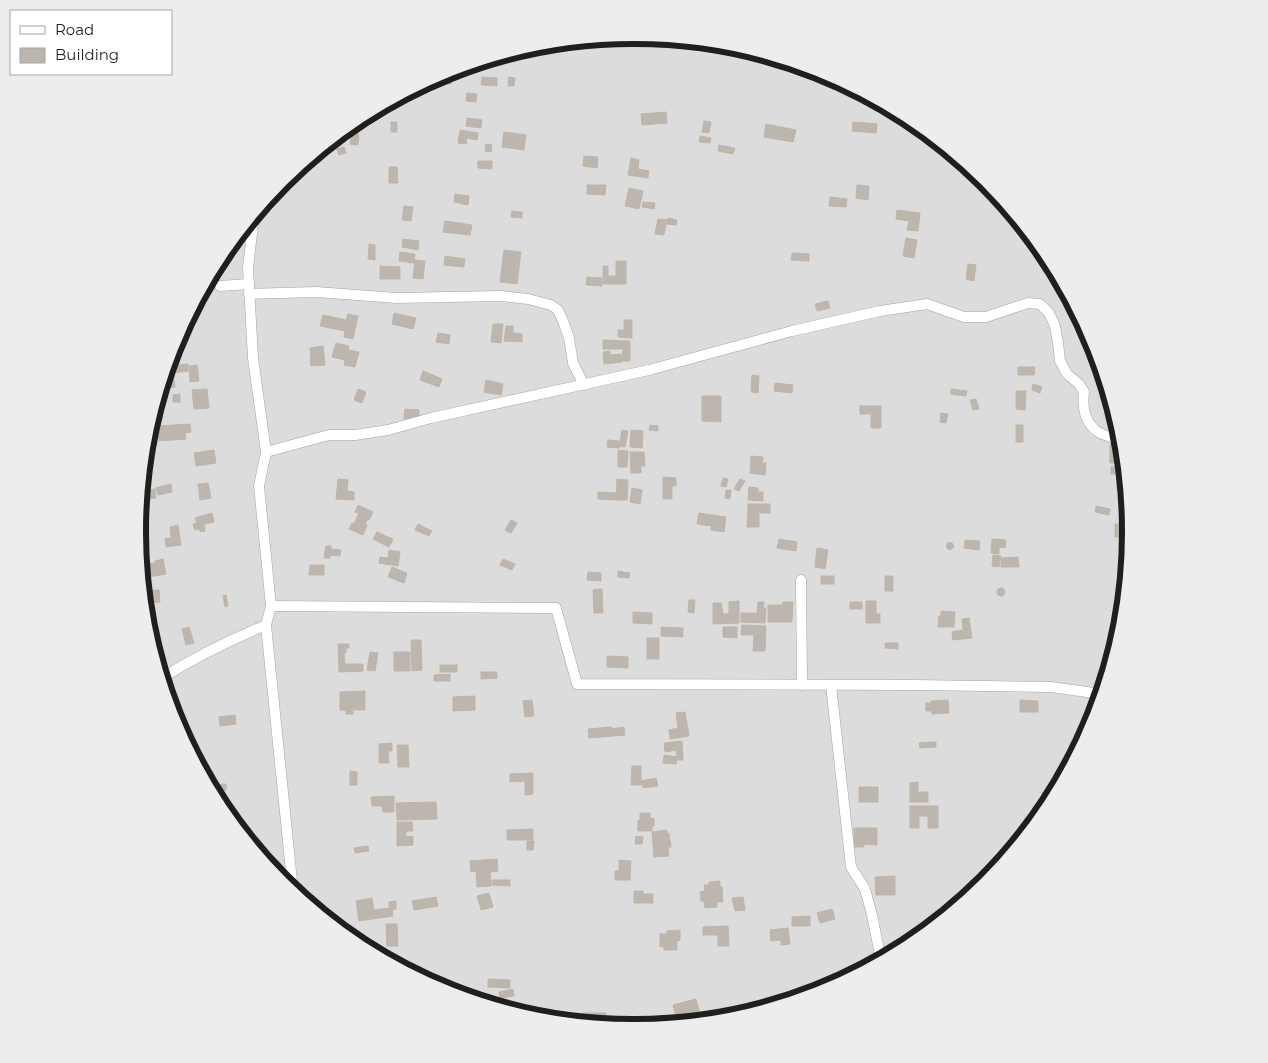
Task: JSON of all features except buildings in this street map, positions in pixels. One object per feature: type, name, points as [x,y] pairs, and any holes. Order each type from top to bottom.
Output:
[{"type":"street","points":[[253,228],[248,268],[253,358],[266,452],[259,486],[271,606],[266,625],[292,879]]},
{"type":"street","points":[[220,286],[397,298],[502,296],[551,304],[558,310],[563,321],[569,338],[573,363],[584,385]]},
{"type":"street","points":[[266,452],[329,435],[355,435],[388,430],[431,418],[649,370],[792,331],[880,311],[927,304],[964,317],[986,317],[1028,303],[1040,304],[1049,313],[1055,326],[1060,361],[1067,374],[1079,384],[1084,392],[1083,403],[1087,420],[1099,432],[1112,437]]},
{"type":"street","points":[[801,580],[802,685]]},
{"type":"street","points":[[271,606],[556,608],[577,684],[1051,687],[1094,693]]},
{"type":"street","points":[[168,674],[190,660],[266,625]]},
{"type":"street","points":[[831,685],[851,867],[864,889],[872,915],[880,953]]},
{"type":"shaded area","points":[[634,44],[666,45],[698,48],[760,60],[821,81],[850,94],[905,126],[931,145],[956,165],[1001,210],[1040,261],[1056,288],[1085,345],[1096,375],[1105,405],[1118,468],[1121,500],[1121,563],[1118,595],[1105,658],[1085,718],[1071,747],[1040,802],[1021,828],[1001,853],[956,898],[905,937],[878,954],[821,982],[791,993],[760,1003],[698,1015],[634,1019],[602,1018],[570,1015],[508,1003],[447,982],[418,969],[363,937],[337,918],[312,898],[267,853],[228,802],[212,775],[183,718],[172,688],[163,658],[150,595],[146,532],[147,500],[150,468],[163,405],[183,345],[197,316],[228,261],[247,235],[267,210],[312,165],[363,126],[390,109],[447,81],[477,70],[508,60],[570,48]]}]
